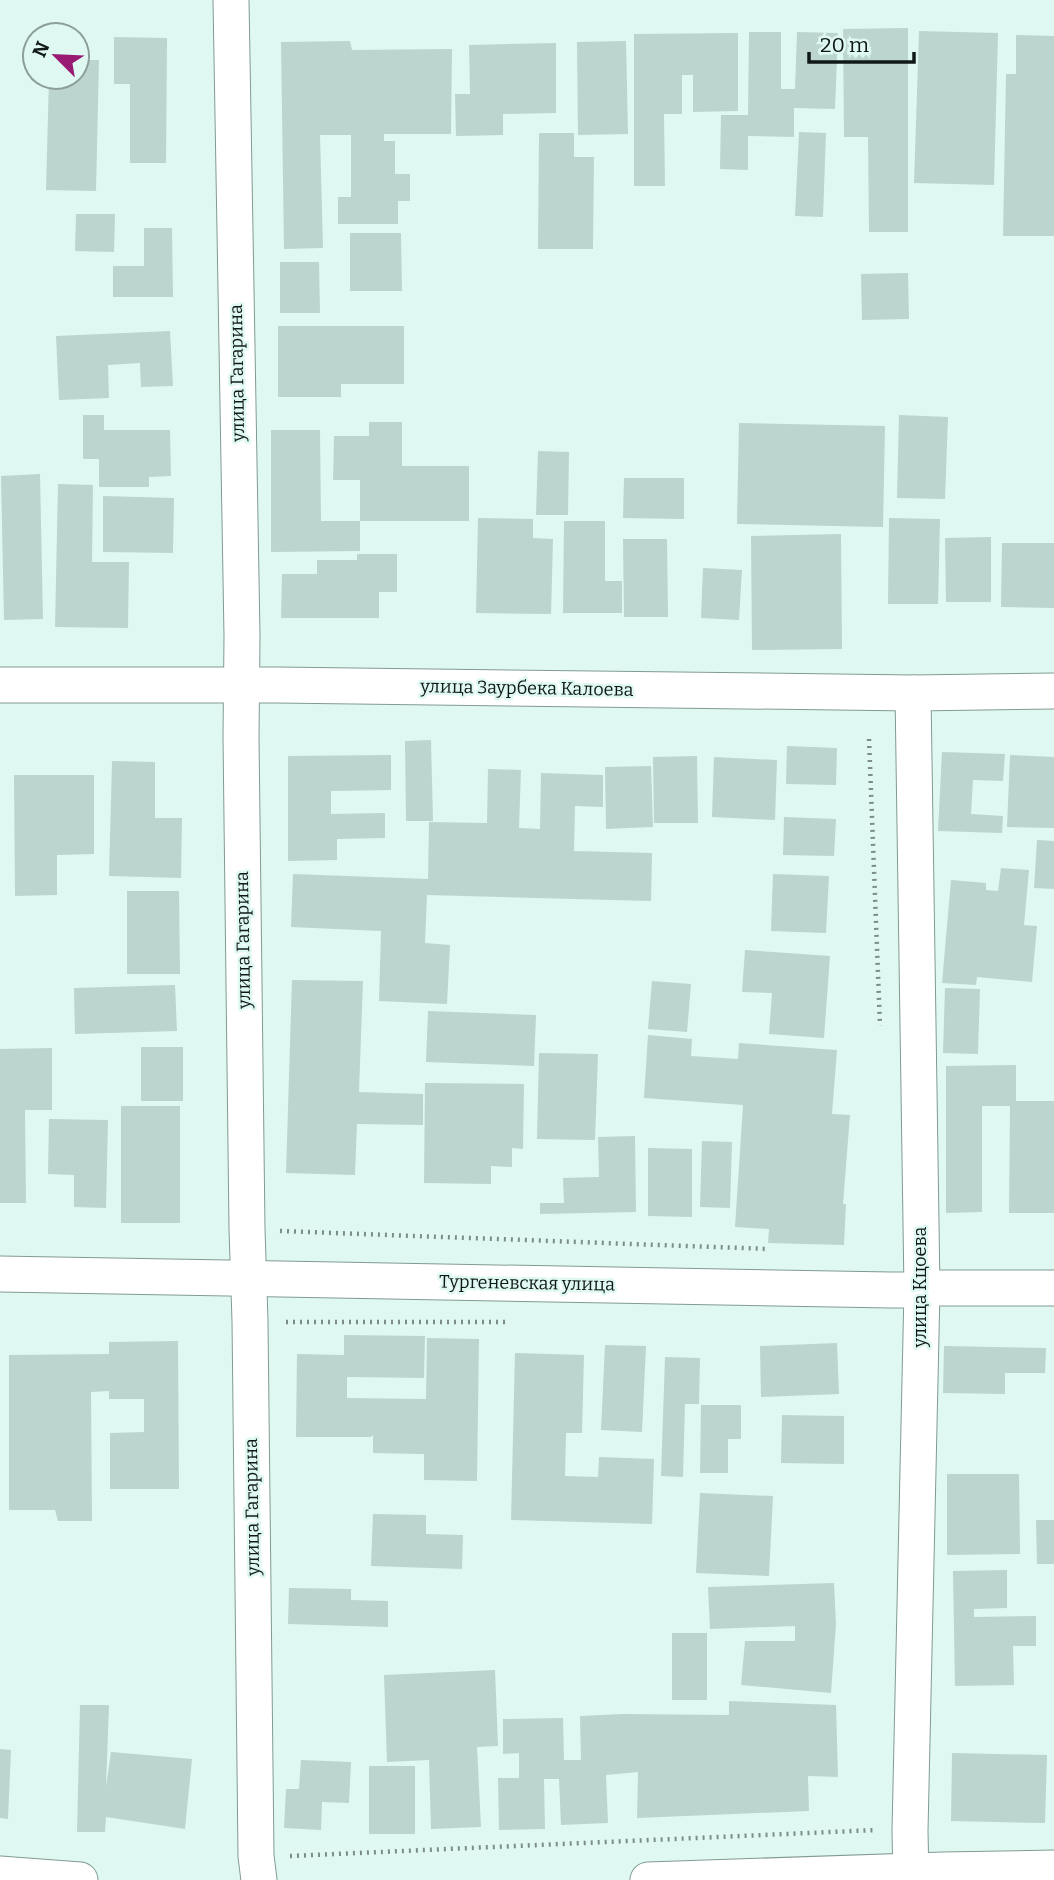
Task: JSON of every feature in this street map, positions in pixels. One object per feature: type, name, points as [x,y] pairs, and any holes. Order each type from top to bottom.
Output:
[{"type":"street","name":"улица Гагарина","points":[[230,0],[242,686],[256,1856],[271,1868]]},
{"type":"street","name":"улица Заурбека Калоева","points":[[0,685],[277,685],[913,694],[1054,691]]},
{"type":"street","name":"улица Кцоева","points":[[911,1876],[922,1290],[913,694]]},
{"type":"street","name":"Тургеневская улица","points":[[0,1274],[922,1290],[1054,1289]]},
{"type":"street","points":[[648,1880],[911,1876],[1054,1868]]},
{"type":"street","points":[[0,1874],[80,1880]]},
{"type":"path","points":[[869,739],[880,1031]]},
{"type":"path","points":[[279,1231],[777,1250]]},
{"type":"path","points":[[286,1322],[520,1322]]},
{"type":"path","points":[[271,1868],[879,1830]]},
{"type":"building","points":[[908,28],[908,232],[869,232],[868,137],[844,137],[843,29]]},
{"type":"building","points":[[919,31],[998,33],[994,185],[914,183]]},
{"type":"building","points":[[749,32],[781,32],[781,89],[795,89],[797,32],[838,33],[835,109],[794,108],[794,137],[748,136],[748,170],[720,169],[721,115],[748,115]]},
{"type":"building","points":[[738,33],[738,111],[693,112],[693,75],[682,75],[682,114],[664,114],[665,186],[634,186],[634,34]]},
{"type":"building","points":[[1016,35],[1054,36],[1054,236],[1003,236],[1006,74],[1016,74]]},
{"type":"building","points":[[114,37],[167,38],[166,163],[130,163],[130,84],[114,84]]},
{"type":"building","points":[[350,41],[352,50],[452,49],[451,134],[384,134],[384,141],[395,141],[395,174],[410,174],[410,201],[398,201],[398,224],[338,224],[338,197],[351,197],[351,135],[320,135],[323,248],[284,249],[281,42]]},
{"type":"building","points":[[626,41],[628,134],[578,135],[577,42]]},
{"type":"building","points":[[556,43],[556,113],[503,114],[503,135],[456,136],[455,94],[470,94],[469,45]]},
{"type":"building","points":[[91,60],[99,60],[96,191],[46,190],[49,91],[91,91]]},
{"type":"building","points":[[799,132],[826,133],[823,217],[795,216]]},
{"type":"building","points":[[539,133],[574,133],[574,157],[594,157],[593,249],[538,249]]},
{"type":"building","points":[[76,214],[115,214],[114,252],[75,251]]},
{"type":"building","points":[[144,228],[172,228],[173,297],[113,297],[113,266],[144,266]]},
{"type":"building","points":[[350,233],[401,233],[402,291],[350,291]]},
{"type":"building","points":[[280,262],[319,262],[320,313],[280,313]]},
{"type":"building","points":[[908,273],[909,319],[862,320],[861,274]]},
{"type":"building","points":[[278,326],[404,326],[404,384],[341,384],[341,397],[278,397]]},
{"type":"building","points":[[170,331],[173,386],[141,387],[140,363],[108,365],[109,398],[59,400],[56,336]]},
{"type":"building","points":[[83,415],[104,415],[104,430],[170,430],[171,476],[149,477],[149,487],[99,487],[99,459],[83,459]]},
{"type":"building","points":[[899,415],[948,417],[945,499],[897,498]]},
{"type":"building","points":[[369,422],[402,422],[402,466],[469,466],[469,521],[360,521],[360,480],[333,480],[334,436],[369,436]]},
{"type":"building","points":[[739,423],[885,426],[883,527],[737,524]]},
{"type":"building","points":[[271,430],[320,430],[321,521],[360,521],[360,551],[271,552]]},
{"type":"building","points":[[538,451],[569,452],[568,515],[536,515]]},
{"type":"building","points":[[40,474],[43,619],[4,620],[1,476]]},
{"type":"building","points":[[624,478],[684,478],[684,519],[623,518]]},
{"type":"building","points":[[58,484],[93,485],[92,562],[129,562],[128,628],[55,627]]},
{"type":"building","points":[[103,496],[174,498],[173,553],[103,552]]},
{"type":"building","points":[[478,518],[533,519],[533,538],[553,539],[551,614],[476,613]]},
{"type":"building","points":[[889,518],[940,519],[938,604],[888,604]]},
{"type":"building","points":[[564,521],[605,521],[605,581],[622,581],[622,613],[563,613]]},
{"type":"building","points":[[841,534],[842,649],[752,650],[751,536]]},
{"type":"building","points":[[991,537],[991,602],[946,602],[945,538]]},
{"type":"building","points":[[623,539],[667,539],[668,617],[624,617]]},
{"type":"building","points":[[1002,543],[1054,543],[1054,608],[1001,607]]},
{"type":"building","points":[[357,554],[397,554],[397,592],[379,592],[379,618],[281,618],[282,574],[317,574],[317,560],[357,560]]},
{"type":"building","points":[[703,568],[742,570],[739,620],[701,618]]},
{"type":"building","points":[[431,740],[433,821],[406,821],[405,741]]},
{"type":"building","points":[[787,746],[837,748],[836,785],[786,784]]},
{"type":"building","points":[[942,752],[1005,754],[1003,781],[973,780],[971,814],[1003,816],[1002,833],[938,831]]},
{"type":"building","points":[[391,755],[391,790],[331,791],[331,814],[385,813],[385,838],[337,839],[337,860],[288,861],[288,756]]},
{"type":"building","points":[[1010,755],[1054,757],[1054,828],[1007,827]]},
{"type":"building","points":[[697,756],[698,823],[654,823],[653,757]]},
{"type":"building","points":[[714,757],[777,760],[775,820],[712,817]]},
{"type":"building","points":[[112,761],[155,762],[155,818],[182,818],[181,878],[109,876]]},
{"type":"building","points":[[651,766],[653,827],[606,829],[605,767]]},
{"type":"building","points":[[488,769],[521,770],[519,828],[540,829],[541,773],[603,775],[603,807],[575,806],[574,851],[652,853],[651,901],[427,895],[425,943],[450,945],[447,1004],[379,1001],[381,931],[291,927],[293,874],[428,879],[429,822],[487,823]]},
{"type":"building","points":[[14,775],[94,775],[94,854],[57,855],[57,895],[15,896]]},
{"type":"building","points":[[784,817],[836,819],[834,856],[783,855]]},
{"type":"building","points":[[1037,840],[1054,841],[1054,889],[1034,888]]},
{"type":"building","points":[[1001,868],[1029,870],[1024,925],[1037,926],[1032,982],[977,977],[976,985],[942,983],[951,880],[986,883],[986,890],[998,891]]},
{"type":"building","points":[[773,874],[829,876],[826,933],[771,931]]},
{"type":"building","points":[[127,891],[179,891],[180,974],[127,974]]},
{"type":"building","points":[[745,950],[830,956],[824,1038],[769,1034],[772,993],[742,992]]},
{"type":"building","points":[[292,980],[363,981],[359,1092],[423,1094],[423,1125],[357,1124],[355,1175],[286,1173]]},
{"type":"building","points":[[652,981],[691,984],[687,1032],[648,1029]]},
{"type":"building","points":[[175,985],[177,1031],[75,1034],[74,988]]},
{"type":"building","points":[[945,988],[980,989],[978,1054],[943,1053]]},
{"type":"building","points":[[428,1011],[536,1015],[534,1066],[426,1062]]},
{"type":"building","points":[[648,1035],[692,1039],[691,1056],[738,1059],[739,1043],[837,1050],[832,1114],[850,1115],[843,1204],[846,1204],[844,1245],[768,1243],[769,1229],[735,1227],[743,1105],[644,1098]]},
{"type":"building","points":[[141,1047],[183,1047],[183,1101],[141,1101]]},
{"type":"building","points":[[52,1048],[52,1110],[25,1110],[26,1203],[0,1203],[0,1049]]},
{"type":"building","points":[[539,1053],[598,1054],[595,1140],[537,1139]]},
{"type":"building","points":[[1016,1065],[1016,1101],[1054,1101],[1054,1213],[1009,1213],[1010,1106],[982,1106],[982,1212],[946,1213],[946,1066]]},
{"type":"building","points":[[425,1083],[524,1084],[523,1149],[512,1148],[512,1167],[491,1166],[491,1184],[424,1183]]},
{"type":"building","points":[[121,1106],[180,1106],[180,1223],[121,1223]]},
{"type":"building","points":[[49,1119],[108,1120],[106,1208],[74,1207],[74,1175],[48,1174]]},
{"type":"building","points":[[635,1136],[636,1212],[540,1214],[540,1203],[564,1203],[563,1178],[599,1177],[598,1137]]},
{"type":"building","points":[[702,1141],[732,1142],[730,1208],[700,1207]]},
{"type":"building","points":[[648,1148],[692,1149],[692,1217],[648,1216]]},
{"type":"building","points":[[344,1335],[425,1336],[424,1378],[347,1377],[347,1398],[426,1399],[427,1338],[479,1339],[477,1481],[424,1480],[424,1454],[373,1453],[373,1435],[296,1437],[297,1354],[344,1355]]},
{"type":"building","points":[[178,1341],[179,1489],[110,1489],[110,1433],[144,1432],[144,1399],[109,1399],[109,1391],[91,1392],[92,1521],[58,1521],[55,1510],[9,1510],[9,1355],[109,1354],[109,1342]]},
{"type":"building","points":[[837,1343],[839,1394],[761,1397],[760,1346]]},
{"type":"building","points":[[605,1345],[646,1346],[642,1432],[601,1430]]},
{"type":"building","points":[[944,1346],[1046,1348],[1045,1373],[1005,1373],[1005,1394],[943,1393]]},
{"type":"building","points":[[515,1353],[584,1355],[582,1433],[566,1433],[565,1476],[598,1477],[599,1457],[654,1459],[652,1524],[511,1520]]},
{"type":"building","points":[[665,1357],[700,1358],[699,1404],[685,1404],[683,1477],[661,1476]]},
{"type":"building","points":[[701,1405],[741,1405],[741,1439],[728,1439],[728,1473],[700,1473]]},
{"type":"building","points":[[782,1415],[844,1416],[844,1464],[781,1463]]},
{"type":"building","points":[[947,1474],[1019,1474],[1020,1554],[947,1555]]},
{"type":"building","points":[[700,1493],[773,1496],[769,1576],[696,1573]]},
{"type":"building","points":[[373,1514],[426,1515],[426,1534],[463,1535],[462,1569],[371,1566]]},
{"type":"building","points":[[1036,1520],[1054,1520],[1054,1564],[1037,1564]]},
{"type":"building","points":[[1007,1570],[1007,1608],[974,1609],[974,1617],[1036,1616],[1036,1646],[1013,1646],[1014,1685],[955,1686],[953,1571]]},
{"type":"building","points":[[834,1583],[836,1624],[831,1693],[741,1685],[745,1641],[795,1641],[795,1626],[710,1629],[708,1587]]},
{"type":"building","points":[[289,1588],[351,1589],[351,1600],[388,1601],[388,1627],[288,1624]]},
{"type":"building","points":[[672,1633],[707,1633],[707,1700],[672,1700]]},
{"type":"building","points":[[495,1670],[498,1746],[477,1747],[481,1827],[431,1829],[429,1760],[387,1762],[384,1675]]},
{"type":"building","points":[[729,1701],[836,1705],[838,1777],[808,1776],[809,1811],[637,1818],[638,1772],[606,1775],[608,1823],[561,1825],[559,1779],[544,1779],[545,1829],[499,1830],[498,1778],[519,1778],[519,1753],[503,1754],[503,1719],[563,1718],[564,1760],[581,1760],[580,1716],[729,1715]]},
{"type":"building","points":[[80,1705],[109,1705],[106,1787],[111,1752],[192,1759],[185,1829],[106,1817],[105,1832],[77,1832]]},
{"type":"building","points":[[0,1749],[11,1750],[8,1819],[0,1818]]},
{"type":"building","points":[[952,1753],[1047,1755],[1045,1823],[951,1821]]},
{"type":"building","points":[[301,1760],[351,1762],[349,1803],[322,1802],[321,1830],[284,1828],[286,1789],[299,1789]]},
{"type":"building","points":[[369,1766],[415,1766],[415,1834],[369,1834]]}]
